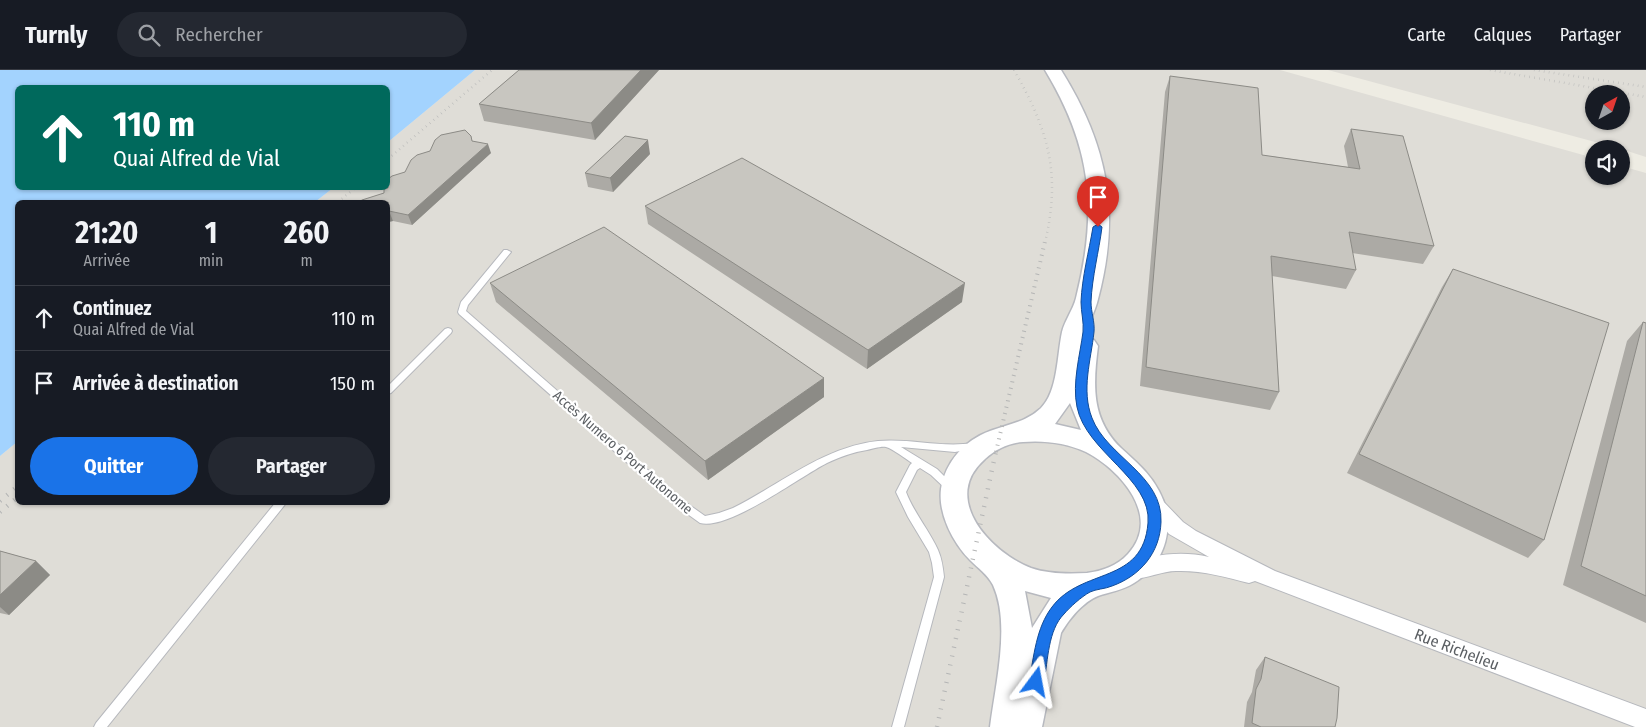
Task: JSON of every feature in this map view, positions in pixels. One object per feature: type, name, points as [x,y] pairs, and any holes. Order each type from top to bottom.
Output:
[{"type":"main road","points":[[1021,433],[1047,417],[1058,404],[1076,326],[1086,302],[1097,239],[1098,193],[1095,170],[1082,119],[1053,70]]},
{"type":"main road","points":[[1086,302],[1089,329],[1081,389],[1082,406],[1092,429],[1112,454],[1135,475],[1150,500],[1155,520],[1152,540],[1143,558],[1128,572],[1109,582],[1087,587],[1063,587],[1039,583],[1016,575],[996,564],[977,548],[964,529],[956,510],[954,491],[960,472],[967,461],[988,443],[1021,433],[1044,432],[1068,435],[1091,443],[1112,454]]},
{"type":"main road","points":[[996,564],[1007,584],[1014,606],[1016,624],[1007,727]]},
{"type":"main road","points":[[1025,727],[1043,652],[1046,631],[1058,610],[1087,587]]},
{"type":"street","name":"Rue Richelieu","points":[[1150,500],[1176,528],[1189,537],[1268,577],[1646,720]]},
{"type":"street","name":"Rue Richelieu","points":[[1128,572],[1173,562],[1194,562],[1268,577]]},
{"type":"lane","name":"Accès Numero 6 Port Autonome","points":[[507,252],[464,304],[462,312],[678,502],[704,520],[726,516],[839,453],[873,444],[965,448],[988,443]]},
{"type":"lane","points":[[390,389],[448,331]]},
{"type":"lane","points":[[888,444],[934,472],[954,491]]},
{"type":"lane","points":[[898,727],[939,577],[939,560],[930,540],[906,509],[900,492],[913,468],[919,463]]},
{"type":"lane","points":[[100,727],[280,505]]},
{"type":"shaded area","points":[[475,70],[1280,70],[1585,155],[1585,185],[1630,185],[1630,169],[1646,173],[1646,727],[0,727],[0,456],[15,444],[15,505],[390,505],[390,200],[318,200],[330,190],[390,190],[390,140]]},
{"type":"shaded area","points":[[1328,70],[1646,70],[1646,157],[1630,152],[1630,140],[1588,140]]},
{"type":"water","points":[[0,70],[475,70],[390,140],[390,85],[15,85],[15,190],[330,190],[318,200],[15,200],[15,444],[0,456]]},
{"type":"building","points":[[519,70],[641,70],[591,123],[479,104]]},
{"type":"building","points":[[1170,76],[1258,88],[1262,155],[1360,169],[1351,129],[1403,136],[1434,246],[1349,232],[1356,270],[1271,256],[1279,392],[1146,367]]},
{"type":"building","points":[[465,130],[471,136],[472,141],[488,144],[408,215],[390,211],[390,200],[362,200],[384,193],[384,190],[390,190],[390,178],[405,172],[411,160],[417,155],[430,151],[435,140],[441,135]]},
{"type":"building","points":[[625,136],[648,140],[610,178],[585,173]]},
{"type":"building","points":[[742,158],[965,283],[868,350],[645,206]]},
{"type":"building","points":[[604,227],[824,378],[705,461],[490,283]]},
{"type":"building","points":[[1453,269],[1609,323],[1544,540],[1359,454]]},
{"type":"building","points":[[1643,322],[1646,323],[1646,596],[1581,566]]},
{"type":"building","points":[[0,551],[36,561],[0,595]]},
{"type":"building","points":[[1265,657],[1339,687],[1335,727],[1261,727],[1252,723],[1256,689],[1261,679]]},
{"type":"railway","points":[[390,157],[492,70]]},
{"type":"railway","points":[[1014,70],[1035,111],[1048,151],[1052,192],[1046,238]]},
{"type":"railway","points":[[1490,70],[1646,97]]},
{"type":"railway","points":[[1534,70],[1646,87]]},
{"type":"railway","points":[[340,200],[353,190]]},
{"type":"railway","points":[[996,452],[1046,237]]},
{"type":"railway","points":[[937,727],[996,451]]},
{"type":"railway","points":[[0,501],[15,488]]},
{"type":"railway","points":[[0,512],[15,500]]},
{"type":"route","points":[[1036,682],[1046,631],[1051,619],[1058,610],[1087,587],[1109,582],[1128,572],[1143,558],[1152,540],[1155,520],[1150,500],[1135,475],[1097,437],[1087,420],[1082,406],[1081,389],[1089,329],[1086,302],[1098,227]]}]
